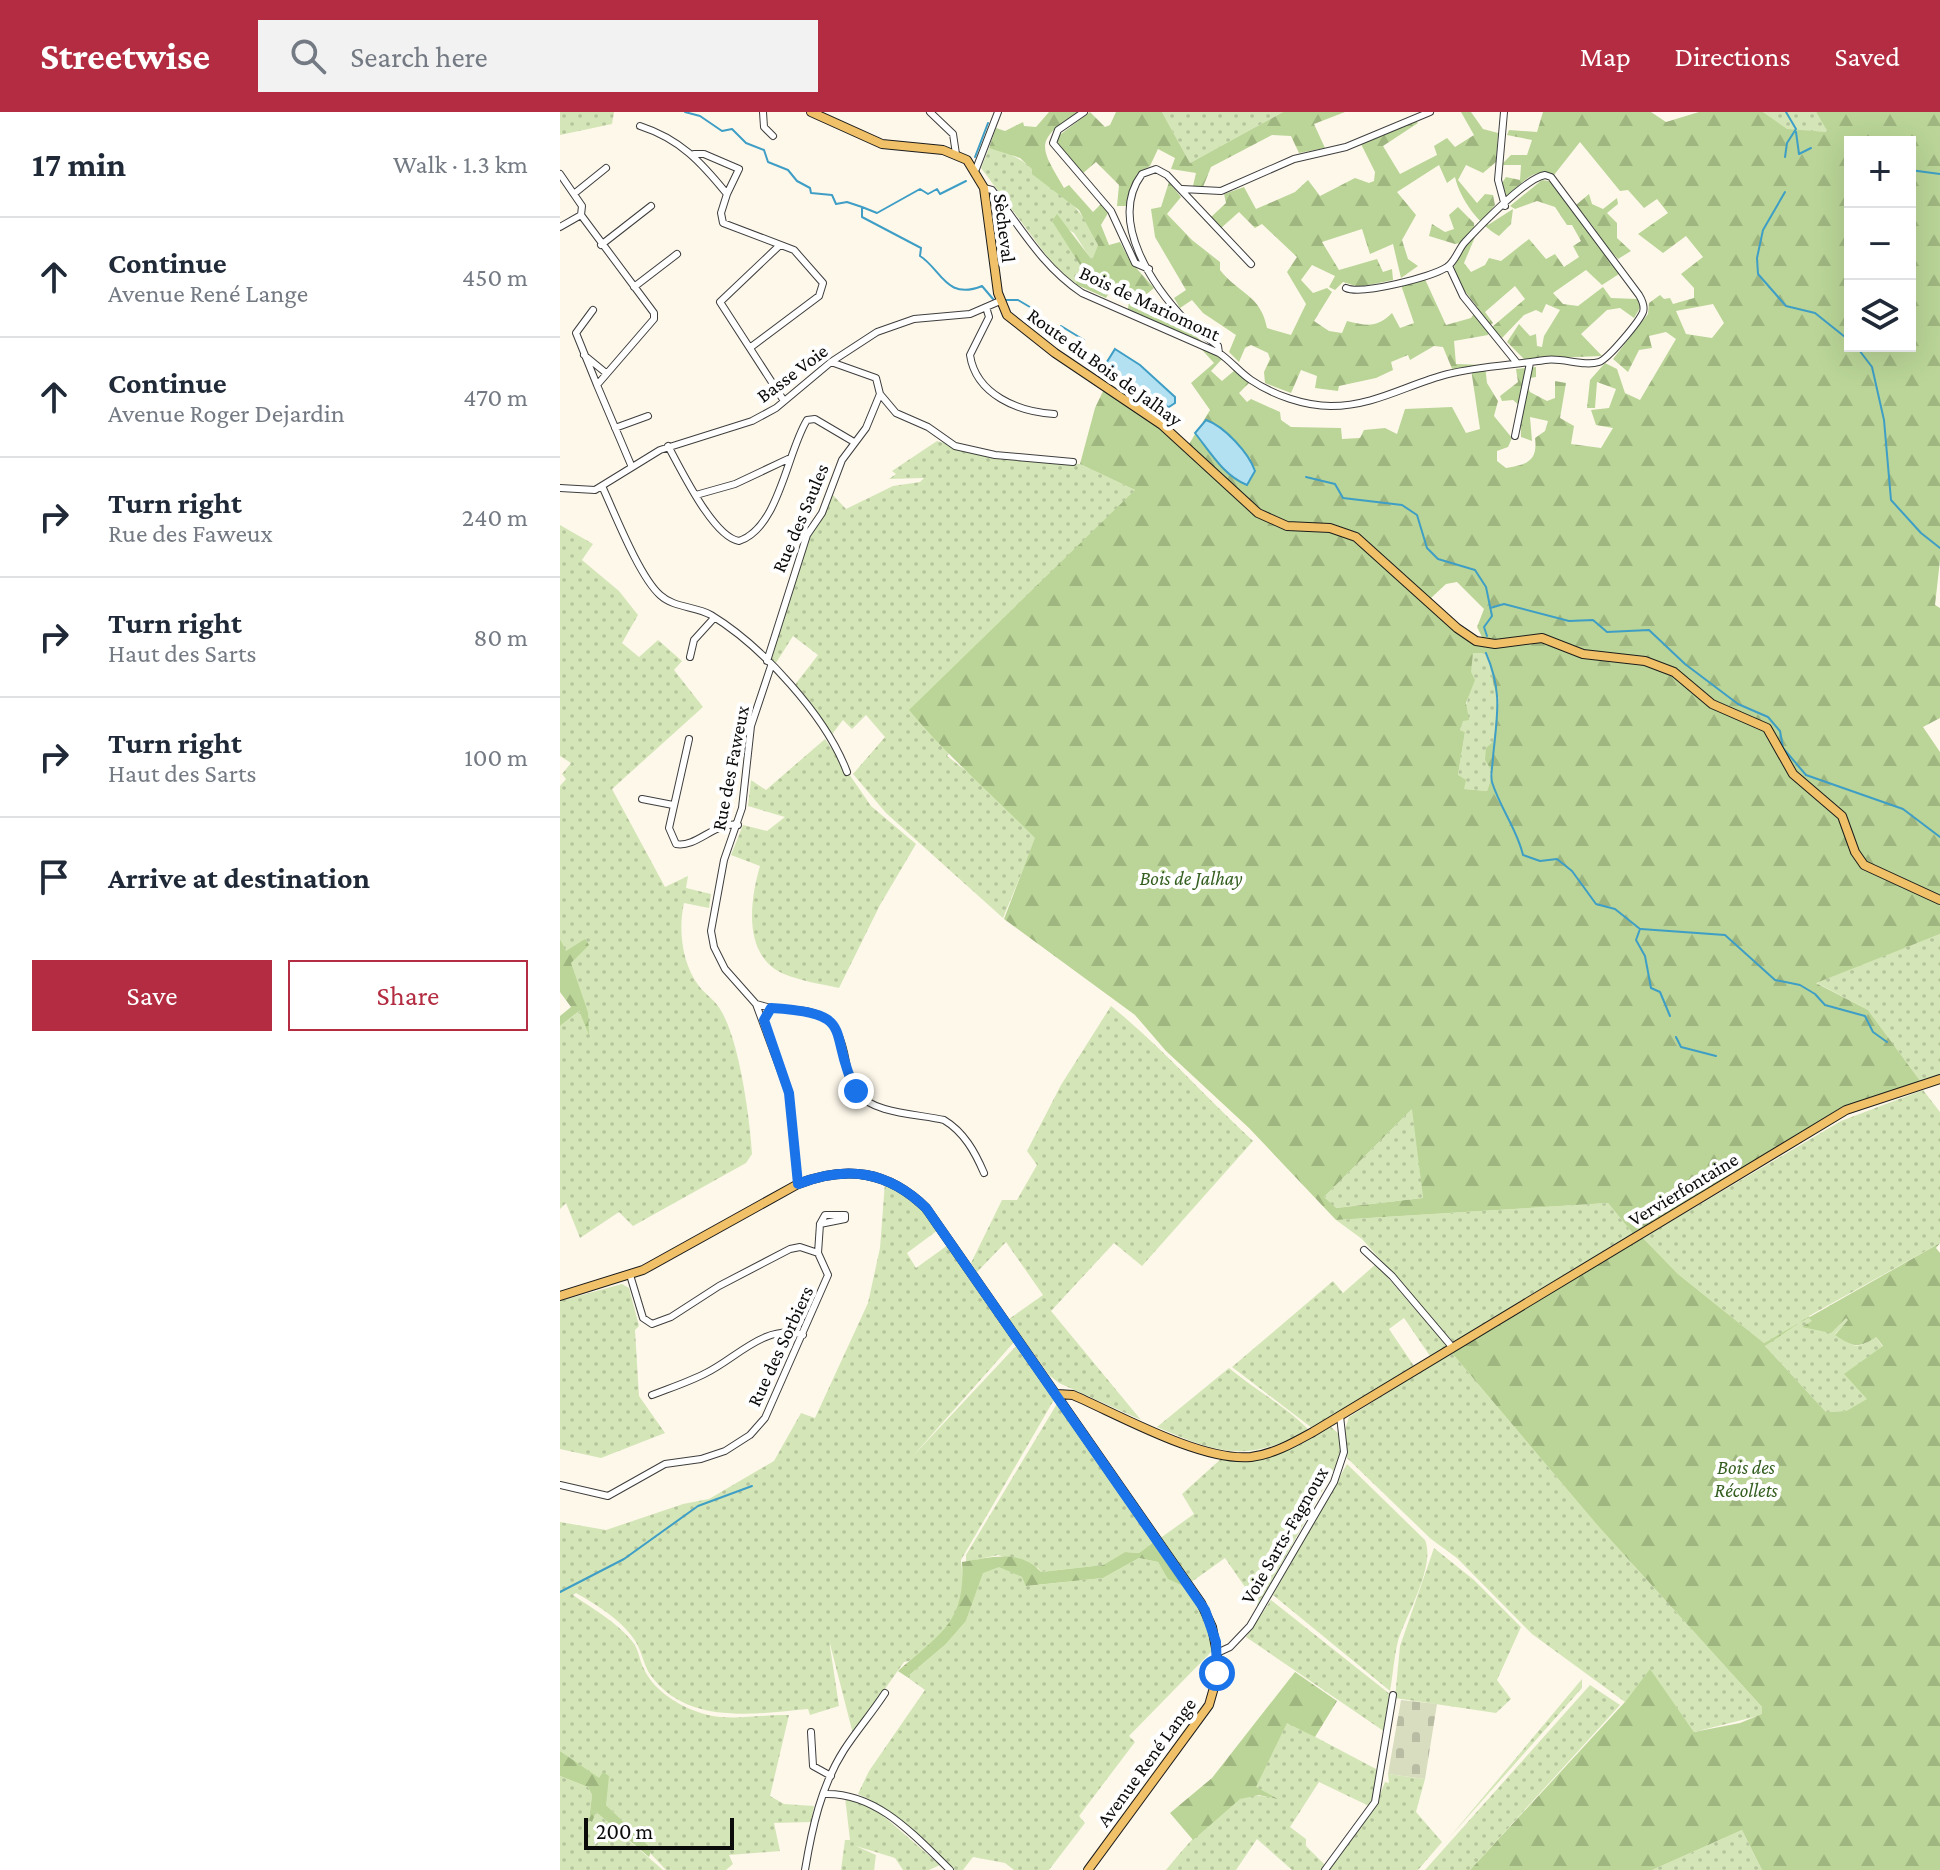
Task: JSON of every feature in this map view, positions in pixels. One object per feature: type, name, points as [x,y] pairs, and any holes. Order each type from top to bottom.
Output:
[{"type":"main road","points":[[811,112],[891,147],[956,154],[976,169]]},
{"type":"main road","name":"Sècheval","points":[[976,169],[984,188],[999,297]]},
{"type":"main road","name":"Route du Bois de Jalhay","points":[[999,297],[1007,315],[1022,329],[1162,425],[1258,513],[1287,526],[1330,528],[1356,537],[1473,640],[1491,644],[1542,638],[1583,654],[1645,661],[1670,670],[1712,704],[1767,728],[1793,774],[1839,812],[1864,865],[1940,900]]},
{"type":"main road","name":"Vervierfontaine","points":[[1057,1394],[1073,1395],[1201,1450],[1237,1457],[1280,1450],[1846,1110],[1940,1079]]},
{"type":"main road","name":"Avenue René Lange","points":[[560,1296],[630,1275],[798,1184],[822,1175],[858,1172],[886,1179],[914,1196],[933,1217],[1205,1610],[1217,1653],[1215,1684],[1204,1714],[1088,1870]]},
{"type":"street","points":[[763,112],[764,127],[773,136]]},
{"type":"street","points":[[930,112],[953,134],[956,154]]},
{"type":"street","points":[[976,169],[998,112]]},
{"type":"street","points":[[1084,112],[1058,130],[1053,143],[1111,211],[1135,263],[1145,271],[1149,269]]},
{"type":"street","points":[[1182,189],[1211,192],[1231,188],[1294,159],[1346,147],[1430,112]]},
{"type":"street","points":[[1504,112],[1498,180],[1505,206]]},
{"type":"street","points":[[640,126],[658,132],[694,154],[727,194]]},
{"type":"street","points":[[694,154],[704,154],[739,169],[721,213],[723,223],[794,250],[823,283],[822,291],[751,347]]},
{"type":"street","points":[[575,193],[606,168]]},
{"type":"street","points":[[1219,353],[1215,343],[1189,325],[1149,269],[1133,238],[1129,221],[1138,180],[1146,171],[1156,169],[1182,189],[1251,264]]},
{"type":"street","points":[[560,174],[582,206],[581,215],[654,319],[597,385]]},
{"type":"street","name":"Bois de Mariomont","points":[[984,188],[992,190],[1040,258],[1066,283],[1095,299],[1219,353],[1235,363],[1249,379],[1275,393],[1331,406],[1386,398],[1447,374],[1547,359],[1602,361],[1641,316],[1643,306],[1639,295],[1551,177],[1539,176],[1467,240],[1449,266]]},
{"type":"street","points":[[601,245],[651,206]]},
{"type":"street","points":[[560,227],[581,215]]},
{"type":"street","points":[[780,245],[769,259],[727,292],[720,302],[784,401]]},
{"type":"street","points":[[634,287],[677,254]]},
{"type":"street","points":[[1346,288],[1355,292],[1379,288],[1449,266],[1463,296],[1517,363]]},
{"type":"street","name":"Basse Voie","points":[[602,486],[631,465],[668,446],[744,424],[784,401],[863,340],[895,324],[955,318],[986,307],[999,297]]},
{"type":"street","points":[[986,307],[989,317],[970,355],[975,371],[1001,399],[1019,410],[1054,414]]},
{"type":"street","points":[[593,310],[576,329],[583,355],[631,465]]},
{"type":"street","points":[[583,355],[606,373]]},
{"type":"street","points":[[831,362],[876,378],[880,394],[896,413],[928,427],[955,446],[995,455],[1073,462]]},
{"type":"street","points":[[1515,436],[1530,363]]},
{"type":"street","name":"Rue des Saules","points":[[769,664],[802,547],[822,513],[842,460],[866,428],[880,394]]},
{"type":"street","points":[[615,428],[648,416]]},
{"type":"street","points":[[668,446],[696,495],[729,538],[746,539],[770,511],[805,422],[811,419],[854,442]]},
{"type":"street","points":[[696,495],[735,484],[788,459]]},
{"type":"street","points":[[560,488],[586,491],[602,486],[650,583],[670,602],[714,618],[769,664],[801,699],[847,772]]},
{"type":"street","points":[[690,657],[694,640],[714,618]]},
{"type":"street","name":"Rue des Faweux","points":[[764,1020],[756,1004],[725,969],[714,947],[711,931],[724,860],[738,825],[751,726],[769,664]]},
{"type":"street","points":[[689,739],[669,828],[680,845],[723,825],[738,825]]},
{"type":"street","points":[[642,799],[673,805]]},
{"type":"street","points":[[756,1004],[801,1010],[830,1019],[840,1033],[848,1077],[856,1091],[875,1105],[953,1124],[974,1151],[984,1173]]},
{"type":"street","points":[[771,1008],[764,1020],[789,1093],[798,1184]]},
{"type":"street","name":"Rue des Sorbiers","points":[[560,1485],[608,1496],[665,1464],[701,1459],[725,1451],[762,1423],[827,1280],[826,1265],[818,1253],[820,1224]]},
{"type":"street","points":[[630,1275],[643,1318],[652,1324],[659,1323],[719,1286],[790,1249],[800,1247],[818,1253]]},
{"type":"street","points":[[1364,1250],[1386,1269],[1453,1348]]},
{"type":"street","points":[[652,1395],[707,1373],[767,1336],[794,1332],[803,1335]]},
{"type":"street","name":"Voie Sarts-Fagnoux","points":[[1217,1653],[1230,1647],[1250,1626],[1334,1482],[1344,1452],[1340,1416]]},
{"type":"street","points":[[805,1870],[816,1810],[831,1776],[845,1749],[885,1693]]},
{"type":"street","points":[[1325,1870],[1375,1802],[1393,1695]]},
{"type":"street","points":[[811,1732],[813,1766],[831,1776]]},
{"type":"street","points":[[824,1794],[846,1794],[880,1809],[950,1870]]},
{"type":"green space","points":[[560,112],[614,112],[612,124],[560,135]]},
{"type":"green space","name":"Bois de Jalhay","points":[[1049,112],[1078,112],[1053,130],[1047,138],[1046,154],[1064,188],[1069,185],[1093,212],[1101,204],[1108,213],[1101,225],[1109,245],[1120,242],[1130,261],[1154,288],[1142,298],[1141,310],[1155,318],[1167,311],[1222,359],[1211,371],[1222,381],[1235,370],[1249,383],[1239,393],[1247,402],[1251,399],[1280,412],[1281,420],[1291,427],[1341,428],[1342,439],[1360,438],[1364,430],[1385,428],[1397,434],[1405,409],[1452,407],[1466,433],[1480,429],[1471,369],[1453,371],[1443,347],[1434,346],[1410,360],[1408,355],[1391,362],[1393,370],[1376,378],[1339,386],[1338,391],[1315,388],[1317,376],[1301,370],[1291,393],[1265,383],[1264,372],[1270,359],[1268,353],[1251,345],[1245,348],[1239,362],[1229,352],[1236,335],[1203,313],[1192,300],[1180,308],[1174,298],[1186,290],[1155,237],[1151,209],[1161,207],[1169,182],[1181,197],[1167,214],[1192,240],[1220,262],[1220,270],[1227,278],[1255,301],[1267,328],[1291,335],[1306,304],[1287,272],[1297,257],[1262,224],[1255,228],[1239,212],[1220,229],[1210,218],[1226,203],[1224,194],[1244,187],[1256,209],[1295,192],[1308,180],[1320,196],[1355,178],[1369,183],[1374,181],[1375,172],[1361,144],[1415,120],[1418,123],[1383,146],[1400,174],[1437,155],[1434,146],[1447,138],[1455,147],[1474,135],[1461,112],[1471,112],[1483,129],[1498,133],[1496,162],[1483,173],[1466,165],[1458,180],[1477,203],[1485,194],[1493,195],[1495,205],[1484,219],[1488,225],[1513,209],[1511,224],[1499,236],[1471,211],[1455,177],[1447,183],[1439,165],[1397,192],[1416,215],[1402,240],[1408,259],[1418,266],[1401,278],[1393,244],[1370,254],[1362,229],[1322,242],[1339,270],[1377,259],[1383,272],[1392,269],[1393,280],[1359,287],[1343,282],[1335,290],[1329,287],[1335,276],[1312,265],[1301,280],[1313,293],[1327,288],[1332,292],[1314,321],[1329,331],[1342,333],[1347,321],[1371,324],[1392,313],[1400,328],[1414,323],[1401,285],[1424,277],[1446,325],[1471,318],[1478,308],[1460,285],[1454,267],[1467,242],[1455,244],[1429,236],[1432,224],[1445,232],[1454,229],[1449,215],[1458,207],[1474,223],[1475,237],[1464,263],[1471,272],[1485,265],[1489,258],[1501,261],[1529,239],[1546,259],[1555,254],[1564,267],[1579,257],[1573,246],[1581,241],[1572,225],[1567,225],[1555,207],[1537,201],[1515,209],[1510,206],[1542,180],[1549,181],[1591,234],[1595,229],[1576,205],[1589,194],[1592,204],[1603,209],[1617,198],[1618,204],[1607,213],[1617,223],[1617,238],[1631,251],[1618,259],[1602,242],[1601,247],[1619,274],[1602,285],[1586,270],[1553,293],[1563,304],[1578,306],[1603,287],[1611,298],[1637,299],[1641,306],[1634,318],[1620,308],[1607,310],[1581,334],[1602,356],[1524,359],[1507,342],[1519,324],[1530,336],[1536,334],[1537,346],[1542,347],[1544,336],[1560,310],[1546,304],[1542,313],[1536,310],[1524,315],[1502,338],[1492,327],[1525,299],[1515,286],[1485,312],[1493,323],[1490,325],[1480,313],[1476,315],[1489,328],[1488,335],[1454,341],[1456,364],[1485,365],[1487,383],[1498,401],[1494,416],[1512,438],[1508,447],[1497,451],[1497,461],[1506,468],[1520,465],[1533,457],[1535,438],[1545,431],[1548,421],[1530,417],[1532,441],[1521,437],[1520,406],[1513,400],[1502,401],[1500,396],[1518,382],[1516,369],[1536,367],[1536,377],[1524,379],[1530,392],[1547,401],[1555,398],[1555,381],[1566,383],[1560,418],[1574,426],[1571,444],[1601,448],[1613,428],[1596,425],[1591,410],[1609,408],[1616,389],[1597,382],[1595,408],[1587,408],[1590,380],[1605,363],[1617,369],[1625,393],[1640,400],[1676,339],[1666,332],[1649,336],[1652,348],[1639,350],[1628,372],[1613,359],[1648,314],[1649,303],[1660,295],[1664,299],[1670,298],[1673,304],[1694,298],[1694,288],[1681,274],[1703,257],[1686,236],[1663,253],[1638,234],[1668,213],[1657,199],[1644,208],[1628,190],[1620,191],[1580,142],[1554,175],[1534,175],[1507,197],[1502,183],[1506,177],[1520,180],[1521,165],[1501,165],[1511,155],[1527,155],[1532,140],[1507,135],[1509,130],[1537,132],[1543,112],[1651,112],[1666,122],[1699,112],[1763,112],[1787,129],[1828,132],[1816,112],[1940,112],[1940,560],[1935,605],[1940,608],[1940,718],[1923,727],[1940,752],[1940,934],[1816,983],[1868,1010],[1921,1082],[1844,1106],[1634,1235],[1608,1203],[1336,1220],[1249,1128],[1166,1051],[1135,1015],[1004,919],[1035,838],[909,710],[1135,490],[1080,464],[1095,408],[1105,387],[1188,446],[1195,434],[1218,463],[1251,459],[1206,420],[1202,423],[1210,410],[1191,383],[1214,363],[1194,341],[1128,309],[1130,295],[1113,286],[1106,298],[1075,284],[1084,271],[1052,221],[1057,214],[1092,260],[1098,245],[1079,210],[1032,174],[1032,169],[1020,158],[989,148],[996,128],[1005,131],[1023,122],[1024,126],[1036,127]],"holes":[[[1713,304],[1724,323],[1712,338],[1686,334],[1676,311]],[[1457,582],[1484,609],[1477,627],[1483,639],[1472,636],[1431,598],[1446,584]],[[1473,653],[1487,653],[1499,698],[1493,742],[1486,748],[1485,760],[1493,773],[1487,791],[1464,789],[1466,780],[1458,775],[1465,732],[1460,730],[1463,721],[1469,720],[1466,703],[1475,680],[1471,672]],[[1412,1109],[1423,1198],[1336,1208],[1324,1197]]]},
{"type":"green space","points":[[1090,112],[1105,127],[1110,125],[1116,112],[1162,112],[1190,163],[1283,112],[1345,112],[1314,124],[1325,148],[1299,153],[1291,136],[1272,135],[1211,167],[1203,187],[1193,186],[1196,173],[1171,169],[1175,158],[1158,149],[1150,166],[1137,174],[1127,206],[1117,206],[1119,185],[1096,162],[1082,174],[1058,144],[1057,137]]},
{"type":"green space","points":[[1162,112],[1283,112],[1190,163]]},
{"type":"green space","points":[[1763,112],[1816,112],[1829,132],[1787,130]]},
{"type":"green space","points":[[989,148],[1004,152],[1037,171],[1069,200],[1092,231],[1098,245],[1092,261],[1074,233],[1052,220],[1085,271],[1075,284],[1052,263],[981,168]]},
{"type":"green space","points":[[937,441],[996,458],[1080,464],[1135,490],[947,756],[982,783],[1036,838],[1003,918],[886,813],[853,774],[885,737],[866,715],[852,729],[843,720],[830,737],[794,686],[818,655],[793,636],[774,666],[769,661],[809,536],[832,494],[846,509],[893,486],[920,482],[924,478],[889,479],[896,474],[892,471]]},
{"type":"green space","points":[[560,525],[593,544],[582,560],[619,591],[638,615],[622,643],[639,657],[658,640],[682,661],[674,670],[703,707],[612,789],[665,887],[688,876],[686,888],[711,894],[709,908],[684,903],[681,924],[683,946],[693,977],[720,1009],[733,1039],[746,1100],[752,1154],[746,1163],[633,1226],[619,1212],[580,1238],[566,1203],[560,1209],[560,1026],[579,1011],[588,1032],[588,1012],[560,939],[560,786],[566,779],[562,774],[571,763],[560,756]]},
{"type":"green space","points":[[1472,653],[1487,653],[1499,698],[1490,765],[1493,773],[1487,791],[1463,789],[1458,775],[1465,732],[1460,730],[1469,694]]},
{"type":"green space","points":[[825,739],[871,806],[916,844],[880,905],[839,988],[784,974],[770,966],[755,941],[752,926],[760,866],[731,855],[743,825],[767,831],[785,817],[748,806],[751,780],[766,790]]},
{"type":"green space","points":[[1940,934],[1940,1075],[1921,1082],[1868,1010],[1815,982]]},
{"type":"green space","points":[[560,939],[566,951],[585,939],[589,945],[571,963],[588,1012],[589,1035],[579,1011],[560,1026],[560,1016],[571,1007],[560,992]]},
{"type":"green space","points":[[1111,1006],[1253,1141],[1142,1266],[1114,1243],[1051,1311],[1141,1420],[1059,1383],[1049,1375],[1009,1319],[1043,1295],[1006,1242],[977,1272],[971,1263],[1002,1200],[1017,1200],[1037,1165],[1027,1151],[1061,1085]]},
{"type":"green space","points":[[1923,1090],[1940,1112],[1940,1243],[1809,1316],[1812,1320],[1846,1317],[1849,1320],[1835,1334],[1855,1346],[1875,1336],[1883,1347],[1845,1375],[1868,1399],[1846,1411],[1826,1412],[1765,1346],[1777,1336],[1764,1343],[1678,1274],[1643,1238],[1841,1121]]},
{"type":"green space","points":[[1413,1108],[1423,1198],[1335,1208],[1324,1197]]},
{"type":"green space","points":[[885,1182],[915,1203],[938,1230],[907,1253],[916,1268],[948,1245],[1015,1341],[912,1457],[1016,1346],[1055,1398],[961,1560],[964,1592],[957,1612],[937,1639],[904,1662],[853,1734],[829,1640],[839,1706],[810,1715],[808,1709],[745,1714],[703,1710],[667,1692],[649,1673],[637,1644],[626,1629],[592,1603],[576,1593],[573,1595],[604,1616],[632,1641],[649,1678],[663,1693],[680,1704],[718,1717],[789,1715],[770,1796],[784,1804],[814,1806],[811,1822],[774,1823],[780,1851],[729,1855],[733,1864],[726,1870],[666,1870],[650,1853],[652,1849],[606,1805],[599,1779],[560,1751],[560,1522],[606,1530],[683,1504],[709,1499],[774,1461],[801,1413],[815,1418],[868,1303],[880,1248]]},
{"type":"green space","points":[[1608,1203],[1634,1235],[1454,1343],[1362,1239],[1336,1220]]},
{"type":"green space","name":"Bois des Récollets","points":[[1643,1238],[1678,1274],[1764,1343],[1799,1323],[1765,1346],[1826,1412],[1846,1411],[1867,1399],[1844,1374],[1883,1346],[1876,1337],[1856,1345],[1835,1335],[1848,1320],[1846,1318],[1831,1333],[1802,1327],[1812,1321],[1809,1318],[1940,1243],[1936,1248],[1940,1253],[1940,1870],[1762,1870],[1742,1830],[1652,1870],[1470,1870],[1625,1702],[1650,1669],[1694,1732],[1740,1723],[1762,1714],[1762,1707],[1598,1526],[1451,1352]]},
{"type":"green space","points":[[1376,1264],[1448,1347],[1430,1356],[1404,1318],[1389,1329],[1414,1366],[1312,1428],[1232,1367],[1333,1281],[1343,1293]]},
{"type":"green space","points":[[622,1284],[629,1288],[639,1326],[635,1330],[639,1396],[665,1433],[601,1458],[560,1449],[560,1301]]},
{"type":"green space","points":[[1451,1352],[1598,1526],[1762,1707],[1762,1715],[1694,1732],[1650,1670],[1625,1702],[1532,1634],[1457,1558],[1431,1539],[1347,1458],[1345,1429],[1349,1417]]},
{"type":"green space","points":[[1229,1368],[1309,1430],[1268,1447],[1233,1451],[1198,1444],[1157,1427]]},
{"type":"green space","points":[[1058,1402],[1155,1541],[1139,1553],[1125,1552],[1103,1565],[1041,1572],[1038,1568],[998,1555],[966,1562],[966,1555]]},
{"type":"green space","points":[[1330,1426],[1340,1435],[1341,1457],[1258,1606],[1225,1558],[1190,1583],[1159,1539],[1194,1514],[1182,1494],[1222,1458],[1245,1459]]},
{"type":"green space","points":[[1347,1464],[1425,1540],[1427,1563],[1398,1641],[1390,1691],[1273,1595]]},
{"type":"green space","points":[[1155,1541],[1186,1587],[1168,1579],[1158,1562],[1139,1558],[1103,1578],[1026,1586],[1022,1577],[999,1567],[983,1573],[966,1621],[946,1644],[907,1677],[898,1671],[947,1626],[959,1600],[962,1562],[1014,1557],[1041,1572],[1103,1565],[1125,1552],[1139,1553]]},
{"type":"green space","points":[[1434,1548],[1474,1580],[1521,1627],[1497,1680],[1511,1699],[1496,1713],[1395,1698],[1400,1646]]},
{"type":"green space","points":[[1139,1558],[1158,1562],[1167,1574],[1191,1593],[1204,1616],[1213,1650],[1129,1736],[1135,1742],[1079,1816],[1085,1823],[1049,1870],[1014,1870],[1005,1863],[973,1857],[963,1870],[955,1870],[881,1806],[858,1794],[869,1771],[925,1690],[907,1677],[946,1644],[966,1621],[983,1572],[999,1566],[1022,1577],[1027,1586],[1103,1578]]},
{"type":"green space","points":[[1271,1600],[1391,1695],[1385,1732],[1246,1637]]},
{"type":"green space","points":[[1295,1672],[1337,1701],[1315,1737],[1287,1723],[1256,1787],[1278,1799],[1259,1795],[1240,1799],[1193,1840],[1170,1813],[1212,1778]]},
{"type":"green space","points":[[1582,1679],[1582,1688],[1449,1838]]},
{"type":"green space","points":[[1590,1685],[1620,1705],[1470,1870],[1425,1870]]},
{"type":"green space","points":[[1401,1700],[1437,1704],[1425,1779],[1388,1774]]},
{"type":"green space","points":[[1287,1722],[1378,1770],[1376,1789],[1369,1806],[1319,1782],[1290,1827],[1306,1839],[1306,1846],[1326,1866],[1322,1870],[1292,1870],[1257,1839],[1236,1870],[1166,1870],[1200,1831],[1230,1805],[1249,1796],[1277,1799],[1255,1788]]},
{"type":"green space","points":[[560,1751],[599,1778],[603,1772],[609,1776],[606,1805],[652,1849],[649,1857],[596,1812],[592,1822],[589,1820],[592,1795],[588,1787],[560,1776]]},
{"type":"green space","points":[[1388,1774],[1425,1779],[1416,1812],[1442,1842],[1418,1870],[1329,1870],[1374,1809],[1385,1782],[1389,1783]]},
{"type":"green space","points":[[560,1776],[588,1787],[592,1795],[589,1820],[596,1812],[663,1870],[560,1870]]},
{"type":"green space","points":[[845,1797],[873,1807],[940,1865],[929,1870],[903,1870],[895,1858],[856,1846],[876,1855],[874,1870],[841,1870],[845,1840],[850,1840]]},
{"type":"green space","points":[[1742,1830],[1762,1870],[1652,1870]]},
{"type":"water","points":[[1115,349],[1140,365],[1175,397],[1175,403],[1169,407],[1159,404],[1100,373]]},
{"type":"water","points":[[1206,420],[1228,434],[1247,456],[1255,471],[1247,485],[1224,470],[1195,433]]},
{"type":"waterway","points":[[685,112],[700,116],[722,131],[732,129],[746,143],[764,150],[768,162],[788,170],[797,181],[810,188],[811,193],[832,195],[836,204],[847,202],[862,207],[862,217],[921,248],[920,256],[952,287],[970,290],[982,286],[993,299]]},
{"type":"waterway","points":[[1785,157],[1787,143],[1796,129],[1786,112]]},
{"type":"waterway","points":[[975,157],[988,123]]},
{"type":"waterway","points":[[1796,132],[1799,154],[1811,148]]},
{"type":"waterway","points":[[1916,171],[1940,174]]},
{"type":"waterway","points":[[862,207],[877,213],[920,189],[928,194],[937,189],[940,194],[966,181]]},
{"type":"waterway","points":[[1785,192],[1763,230],[1757,258],[1758,274],[1786,306],[1815,313],[1844,336]]},
{"type":"waterway","points":[[1006,300],[1018,300],[1040,313]]},
{"type":"waterway","points":[[1061,326],[1084,340]]},
{"type":"waterway","points":[[1861,352],[1872,367],[1884,420],[1891,500],[1921,533],[1940,548]]},
{"type":"waterway","points":[[1306,477],[1335,484],[1343,498],[1402,505],[1417,515],[1427,548],[1438,559],[1475,570],[1486,587],[1492,616],[1484,627],[1487,636]]},
{"type":"waterway","points":[[1490,608],[1504,604],[1569,621],[1593,620],[1607,632],[1649,630],[1685,664],[1738,704],[1768,717],[1780,731],[1783,748],[1806,775],[1903,809],[1940,837]]},
{"type":"waterway","points":[[1486,653],[1497,692],[1491,779],[1523,855],[1540,861],[1557,859],[1572,871],[1596,904],[1615,909],[1640,929],[1636,940],[1645,956],[1651,988],[1660,992],[1670,1016]]},
{"type":"waterway","points":[[1641,929],[1725,935],[1775,980],[1800,985],[1825,1005],[1865,1016],[1873,1032],[1887,1042]]},
{"type":"waterway","points":[[1676,1037],[1681,1047],[1716,1056]]},
{"type":"waterway","points":[[560,1592],[624,1559],[698,1506],[752,1486]]},
{"type":"route","points":[[856,1091],[848,1077],[840,1033],[830,1019],[801,1010],[771,1008],[769,1017],[764,1020],[789,1093],[798,1184],[822,1175],[858,1172],[886,1179],[914,1196],[926,1208],[1205,1610],[1216,1642],[1217,1673]]}]
